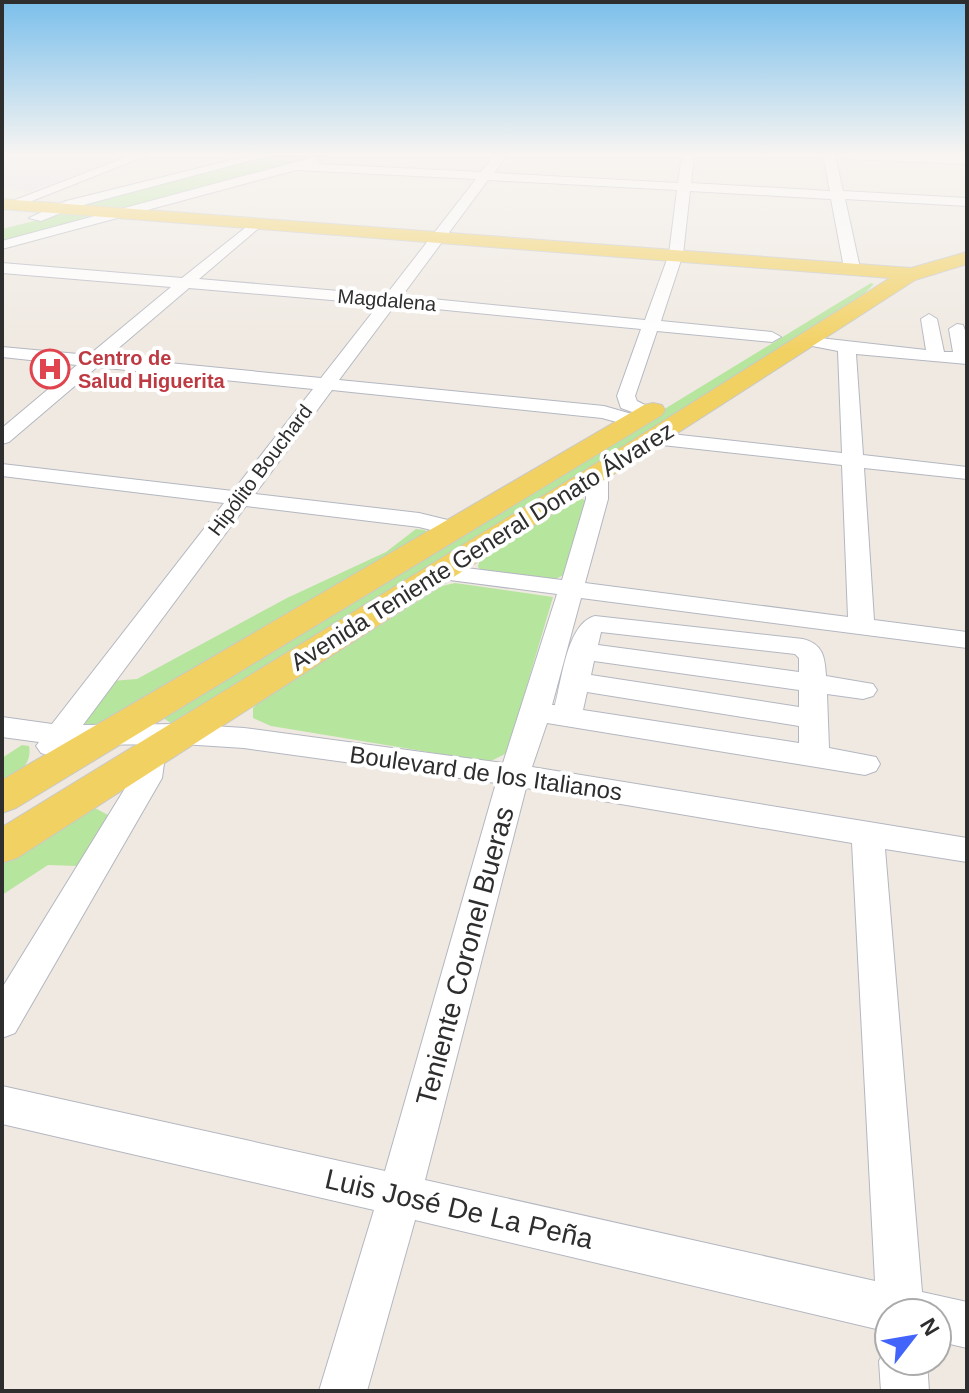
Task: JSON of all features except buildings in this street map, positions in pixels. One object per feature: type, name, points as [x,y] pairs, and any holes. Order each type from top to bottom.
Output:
[{"type":"main road","points":[[206,220],[967,278]]},
{"type":"main road","points":[[747,352],[852,289],[876,271],[967,247]]},
{"type":"main road","name":"Avenida Teniente General Donato Álvarez","points":[[2,847],[597,475],[636,418],[808,340],[910,274],[967,258]]},
{"type":"main road","name":"Avenida Teniente General Donato Álvarez","points":[[12,792],[673,397]]},
{"type":"street","points":[[2,245],[95,220]]},
{"type":"street","name":"Hipólito Bouchard","points":[[12,792],[59,735],[452,220]]},
{"type":"street","points":[[636,418],[626,396],[676,254],[680,220]]},
{"type":"street","points":[[842,220],[852,268]]},
{"type":"street","points":[[2,438],[255,224]]},
{"type":"street","points":[[2,260],[29,243],[30,238]]},
{"type":"street","name":"Magdalena","points":[[2,268],[392,300],[772,337]]},
{"type":"street","points":[[929,319],[936,356]]},
{"type":"street","points":[[808,340],[847,348],[965,359],[957,329]]},
{"type":"street","points":[[847,348],[861,626]]},
{"type":"street","points":[[2,352],[636,418],[854,461],[967,473]]},
{"type":"street","points":[[2,470],[419,520],[456,529]]},
{"type":"street","name":"Teniente Coronel Bueras","points":[[343,1391],[400,1195],[514,775],[551,714],[572,589],[597,499],[597,475]]},
{"type":"street","points":[[442,572],[967,640]]},
{"type":"street","points":[[551,714],[577,682],[584,651],[863,690]]},
{"type":"street","points":[[577,682],[813,719]]},
{"type":"street","points":[[812,683],[814,756]]},
{"type":"street","points":[[551,714],[865,764]]},
{"type":"street","name":"Boulevard de los Italianos","points":[[2,727],[59,735],[111,735],[166,745],[244,738],[514,775],[967,850]]},
{"type":"street","points":[[2,1021],[166,745]]},
{"type":"street","points":[[868,834],[911,1297]]},
{"type":"street","name":"Luis José De La Peña","points":[[2,1105],[873,1304]]},
{"type":"green space","points":[[38,220],[77,220],[2,243],[2,229]]},
{"type":"green space","points":[[871,283],[874,284],[851,307],[175,726],[162,717],[168,712]]},
{"type":"green space","points":[[579,498],[588,501],[566,574],[549,582],[478,567],[479,562]]},
{"type":"green space","points":[[416,529],[425,530],[428,535],[98,725],[88,726],[83,721],[111,681],[137,679],[287,598],[386,552]]},
{"type":"green space","points":[[455,583],[553,597],[507,753],[489,762],[271,726],[253,718],[253,708],[262,700],[442,586]]},
{"type":"green space","points":[[22,745],[29,746],[26,765],[2,787],[2,758]]},
{"type":"green space","points":[[95,808],[108,815],[108,821],[77,866],[48,865],[2,895],[2,862],[83,811]]},
{"type":"place","name":"Centro de Salud Higuerita","points":[[50,369]]}]
